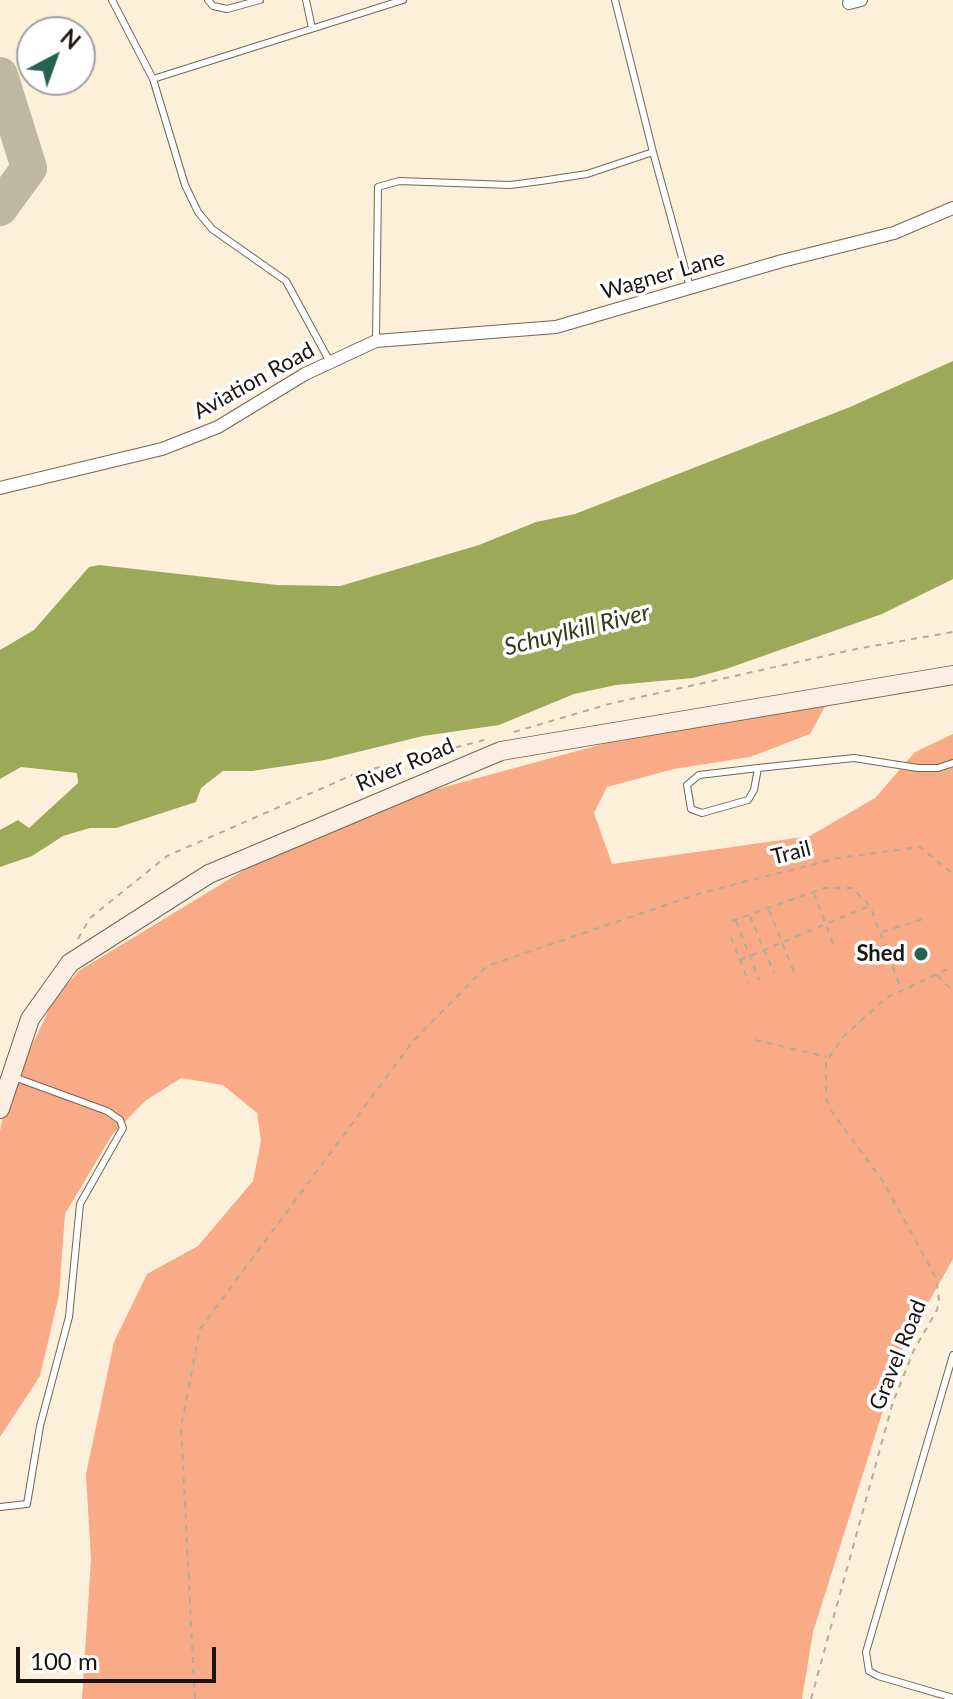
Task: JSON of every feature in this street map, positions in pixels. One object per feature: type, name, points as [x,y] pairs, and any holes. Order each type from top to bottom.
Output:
[{"type":"street","name":"Wagner Lane","points":[[376,341],[556,327],[894,233],[953,208]]},
{"type":"street","name":"Aviation Road","points":[[0,488],[162,449],[218,427],[330,362],[376,341]]},
{"type":"street","name":"River Road","points":[[0,1109],[30,1019],[70,963],[209,874],[501,751],[953,675]]},
{"type":"lane","points":[[112,0],[153,79],[185,185],[198,212],[212,229],[286,281],[330,362]]},
{"type":"lane","points":[[208,0],[213,6],[227,9],[260,0]]},
{"type":"lane","points":[[306,0],[312,28]]},
{"type":"lane","points":[[153,79],[403,0]]},
{"type":"lane","points":[[615,0],[690,288]]},
{"type":"lane","points":[[376,341],[378,187],[399,181],[525,183],[587,174],[653,152]]},
{"type":"lane","points":[[758,768],[754,790],[748,800],[702,813],[691,809],[687,785],[691,778],[758,768],[854,758],[918,768],[938,768],[953,763]]},
{"type":"lane","points":[[0,1507],[27,1504],[40,1426],[69,1317],[80,1204],[123,1128],[120,1120],[107,1111],[11,1076]]},
{"type":"lane","points":[[953,1355],[866,1652],[869,1671],[878,1676],[953,1698]]},
{"type":"path","name":"Trail","points":[[195,1699],[181,1427],[200,1329],[414,1040],[487,966],[701,893],[838,858],[920,847],[953,874]]},
{"type":"path","points":[[759,980],[734,921],[832,886],[852,888],[870,906],[902,990]]},
{"type":"path","points":[[813,892],[834,946]]},
{"type":"path","points":[[740,960],[870,906]]},
{"type":"path","points":[[768,909],[795,975]]},
{"type":"path","points":[[750,915],[774,973]]},
{"type":"path","points":[[880,933],[923,919]]},
{"type":"path","points":[[731,937],[749,983]]},
{"type":"path","points":[[755,1040],[828,1057],[865,1015],[902,990],[950,968]]},
{"type":"path","points":[[936,974],[953,991]]},
{"type":"path","name":"Gravel Road","points":[[811,1699],[893,1402],[914,1350],[937,1310],[939,1299],[936,1278],[912,1231],[872,1162],[830,1109],[825,1084],[828,1057]]},
{"type":"shaded area","points":[[827,703],[810,734],[750,757],[674,769],[607,787],[594,813],[612,864],[810,836],[875,798],[915,752],[953,734],[953,1259],[903,1347],[813,1632],[802,1699],[82,1699],[91,1560],[86,1474],[114,1342],[147,1274],[198,1246],[253,1181],[261,1141],[257,1113],[223,1085],[181,1078],[145,1101],[112,1135],[65,1214],[59,1295],[40,1376],[0,1437],[0,1131],[6,1100],[54,999],[80,970],[297,838],[404,798],[636,735]]},
{"type":"water","name":"Schuylkill River","points":[[953,361],[953,579],[882,614],[693,678],[616,685],[574,694],[499,725],[423,736],[325,760],[252,771],[223,771],[201,788],[196,802],[116,828],[90,828],[63,836],[32,856],[0,867],[0,830],[18,820],[29,828],[78,783],[77,773],[21,767],[0,779],[0,650],[34,630],[89,567],[99,565],[277,585],[340,586],[479,545],[536,522],[575,514],[850,407]]},
{"type":"taxiway","points":[[0,75],[29,168],[0,208]]},
{"type":"place","name":"Shed","points":[[921,954]]}]
